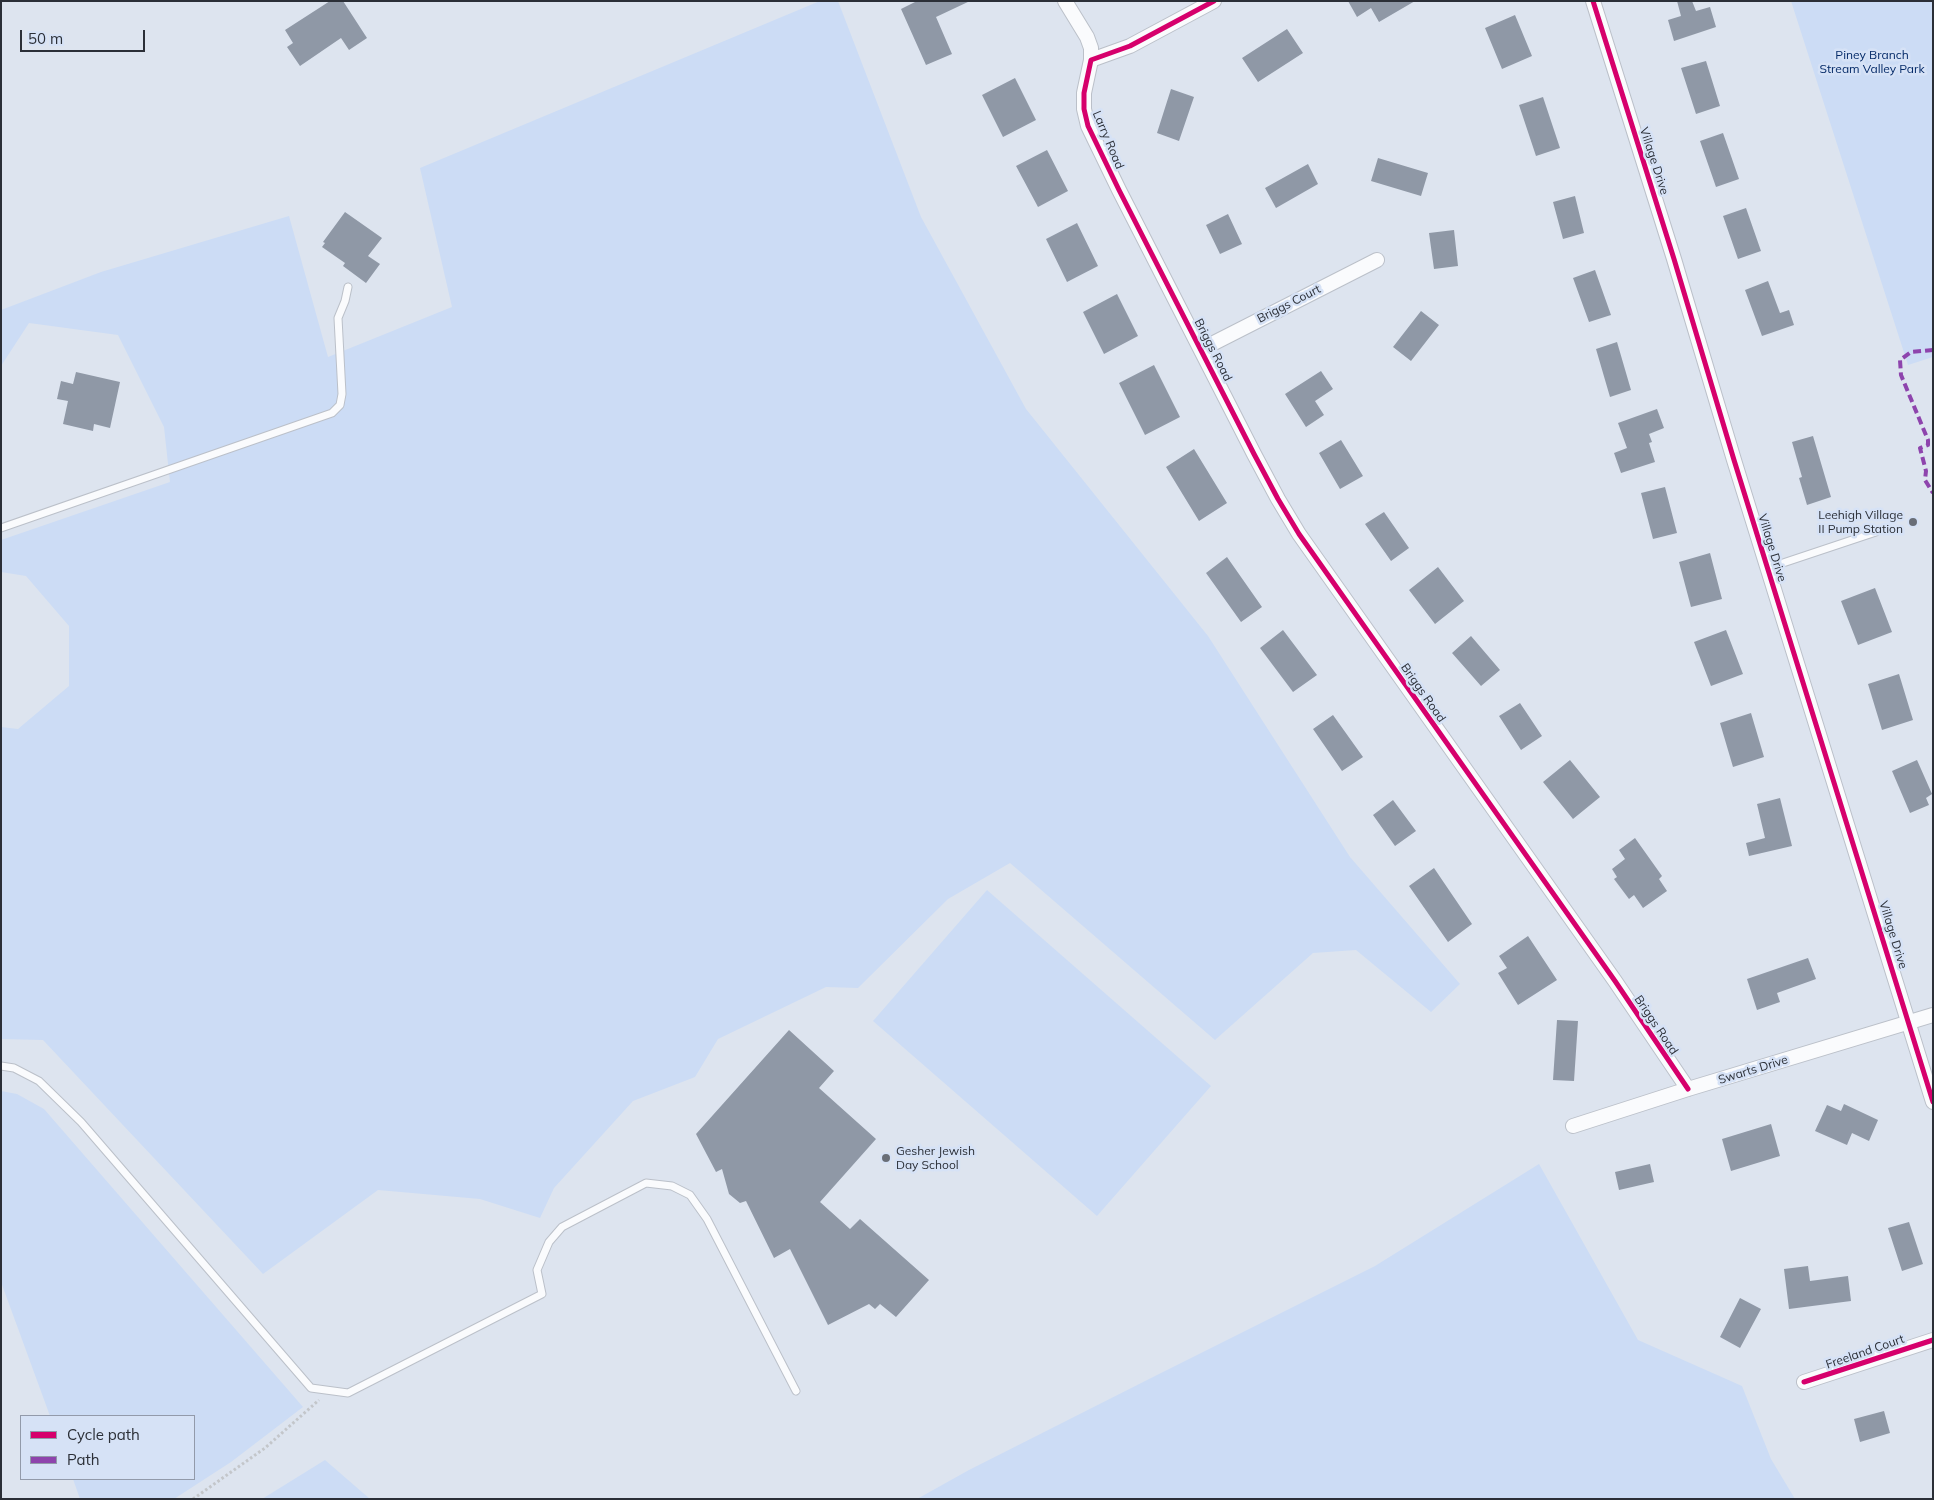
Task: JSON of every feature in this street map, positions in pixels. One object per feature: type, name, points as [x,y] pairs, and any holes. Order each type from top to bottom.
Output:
[{"type":"street","points":[[1065,1],[1087,37],[1091,48],[1091,60],[1130,46],[1214,1]]},
{"type":"street","name":"Village Drive","points":[[1593,1],[1933,1102]]},
{"type":"street","name":"Larry Road","points":[[1091,60],[1084,93],[1084,109],[1088,126],[1171,291]]},
{"type":"street","name":"Briggs Court","points":[[1202,349],[1377,260]]},
{"type":"street","name":"Briggs Road","points":[[1171,291],[1278,498],[1300,534],[1615,981],[1688,1089]]},
{"type":"street","name":"Swarts Drive","points":[[1573,1126],[1933,1015]]},
{"type":"street","name":"Freeland Court","points":[[1804,1382],[1933,1340]]},
{"type":"lane","points":[[1,528],[332,413],[340,405],[342,394],[338,318],[348,287]]},
{"type":"lane","points":[[1768,568],[1876,532]]},
{"type":"lane","points":[[1,1066],[14,1068],[39,1081],[81,1122],[311,1388],[348,1393],[542,1294],[537,1270],[549,1242],[562,1227],[646,1183],[672,1186],[690,1195],[708,1219],[796,1391]]},
{"type":"path","points":[[193,1499],[265,1448],[330,1391]]},
{"type":"green space","points":[[820,1],[838,1],[921,217],[1026,409],[1208,636],[1350,857],[1460,984],[1431,1012],[1356,950],[1313,953],[1215,1040],[1010,863],[948,899],[858,988],[826,987],[718,1039],[695,1077],[633,1101],[554,1188],[540,1218],[480,1199],[378,1190],[263,1274],[43,1040],[1,1039],[1,727],[18,729],[69,686],[69,626],[26,576],[1,572],[1,540],[170,482],[164,427],[118,335],[29,323],[1,366],[1,310],[101,272],[289,216],[328,357],[452,307],[420,168]]},
{"type":"green space","name":"Piney Branch Stream Valley Park","points":[[1791,1],[1933,1],[1933,357],[1908,365]]},
{"type":"green space","points":[[987,890],[1211,1086],[1097,1216],[873,1021]]},
{"type":"green space","points":[[1,1091],[17,1094],[44,1109],[303,1407],[231,1462],[174,1499],[80,1499],[73,1480],[195,1480],[195,1415],[50,1415],[1,1282]]},
{"type":"green space","points":[[1539,1164],[1638,1340],[1742,1386],[1771,1459],[1795,1499],[917,1499],[969,1470],[1375,1266]]},
{"type":"green space","points":[[325,1460],[370,1499],[262,1499]]},
{"type":"building","points":[[330,1],[343,1],[367,38],[349,50],[341,38],[300,66],[287,47],[293,43],[285,30]]},
{"type":"building","points":[[917,1],[970,1],[936,17],[952,54],[926,65],[901,9]]},
{"type":"building","points":[[1348,1],[1415,1],[1379,22],[1371,8],[1357,17]]},
{"type":"building","points":[[1677,1],[1692,1],[1696,11],[1710,7],[1716,27],[1674,41],[1668,20],[1681,16]]},
{"type":"building","points":[[1515,15],[1532,56],[1502,69],[1485,28]]},
{"type":"building","points":[[1287,29],[1303,53],[1258,82],[1242,58]]},
{"type":"building","points":[[1706,61],[1720,106],[1696,114],[1681,68]]},
{"type":"building","points":[[1015,78],[1036,120],[1003,137],[982,95]]},
{"type":"building","points":[[1171,89],[1194,97],[1179,141],[1157,133]]},
{"type":"building","points":[[1543,97],[1560,148],[1536,156],[1519,105]]},
{"type":"building","points":[[1723,133],[1739,179],[1716,187],[1700,141]]},
{"type":"building","points":[[1047,150],[1068,191],[1038,207],[1016,166]]},
{"type":"building","points":[[1378,158],[1428,173],[1421,196],[1371,181]]},
{"type":"building","points":[[1308,164],[1318,184],[1276,208],[1265,188]]},
{"type":"building","points":[[1575,196],[1584,233],[1563,239],[1553,202]]},
{"type":"building","points":[[1746,208],[1761,251],[1738,259],[1723,216]]},
{"type":"building","points":[[345,212],[382,238],[368,256],[380,264],[366,283],[343,266],[345,263],[322,247],[325,243],[323,242]]},
{"type":"building","points":[[1228,214],[1242,244],[1220,254],[1206,225]]},
{"type":"building","points":[[1077,223],[1098,266],[1067,282],[1046,239]]},
{"type":"building","points":[[1454,230],[1458,266],[1434,269],[1429,233]]},
{"type":"building","points":[[1595,270],[1611,315],[1589,322],[1573,278]]},
{"type":"building","points":[[1768,281],[1780,313],[1789,310],[1794,325],[1762,336],[1745,290]]},
{"type":"building","points":[[1117,294],[1138,336],[1104,354],[1083,312]]},
{"type":"building","points":[[1421,311],[1439,325],[1411,361],[1393,347]]},
{"type":"building","points":[[1617,342],[1631,390],[1610,397],[1596,349]]},
{"type":"building","points":[[1154,365],[1180,417],[1145,435],[1119,383]]},
{"type":"building","points":[[1321,371],[1333,389],[1315,401],[1324,415],[1306,427],[1285,394]]},
{"type":"building","points":[[76,372],[120,382],[110,428],[94,424],[93,431],[63,424],[68,401],[57,399],[61,381],[73,384]]},
{"type":"building","points":[[1657,409],[1664,428],[1649,434],[1652,442],[1649,443],[1655,462],[1621,473],[1614,453],[1627,448],[1618,423]]},
{"type":"building","points":[[1813,436],[1831,497],[1807,505],[1799,478],[1802,477],[1792,442]]},
{"type":"building","points":[[1341,440],[1363,476],[1340,489],[1319,453]]},
{"type":"building","points":[[1194,449],[1227,503],[1199,521],[1166,467]]},
{"type":"building","points":[[1665,487],[1677,533],[1653,539],[1641,493]]},
{"type":"building","points":[[1384,512],[1409,548],[1391,561],[1365,524]]},
{"type":"building","points":[[1710,553],[1722,599],[1691,607],[1679,562]]},
{"type":"building","points":[[1227,557],[1262,607],[1241,622],[1206,573]]},
{"type":"building","points":[[1438,567],[1464,601],[1435,624],[1409,590]]},
{"type":"building","points":[[1875,588],[1892,632],[1858,645],[1841,601]]},
{"type":"building","points":[[1283,630],[1317,675],[1293,692],[1260,648]]},
{"type":"building","points":[[1726,630],[1743,674],[1711,686],[1694,642]]},
{"type":"building","points":[[1471,636],[1500,670],[1481,686],[1452,653]]},
{"type":"building","points":[[1899,674],[1913,720],[1882,730],[1868,684]]},
{"type":"building","points":[[1520,703],[1542,736],[1521,750],[1499,716]]},
{"type":"building","points":[[1751,713],[1764,757],[1733,767],[1720,723]]},
{"type":"building","points":[[1333,715],[1363,757],[1342,771],[1313,729]]},
{"type":"building","points":[[1570,760],[1600,797],[1573,819],[1543,782]]},
{"type":"building","points":[[1917,760],[1932,794],[1926,798],[1929,805],[1910,813],[1892,771]]},
{"type":"building","points":[[1780,798],[1792,846],[1749,856],[1746,843],[1765,838],[1757,804]]},
{"type":"building","points":[[1393,800],[1416,831],[1395,846],[1373,815]]},
{"type":"building","points":[[1635,838],[1662,876],[1659,879],[1667,891],[1643,908],[1634,895],[1629,899],[1614,879],[1617,877],[1612,869],[1625,859],[1619,850]]},
{"type":"building","points":[[1434,868],[1472,924],[1448,942],[1409,886]]},
{"type":"building","points":[[1528,936],[1557,980],[1518,1005],[1498,973],[1507,968],[1499,956]]},
{"type":"building","points":[[1808,958],[1816,979],[1777,993],[1780,1002],[1757,1010],[1747,979]]},
{"type":"building","points":[[1557,1020],[1578,1021],[1574,1081],[1553,1080]]},
{"type":"building","points":[[789,1030],[834,1071],[819,1088],[876,1139],[820,1202],[850,1229],[860,1219],[929,1280],[896,1317],[880,1304],[875,1309],[869,1304],[828,1325],[790,1249],[774,1258],[746,1201],[740,1203],[729,1194],[722,1169],[716,1172],[696,1134]]},
{"type":"building","points":[[1844,1104],[1878,1120],[1869,1141],[1852,1133],[1847,1145],[1815,1131],[1827,1105],[1841,1111]]},
{"type":"building","points":[[1771,1124],[1780,1156],[1731,1171],[1722,1139]]},
{"type":"building","points":[[1650,1164],[1654,1182],[1619,1190],[1615,1172]]},
{"type":"building","points":[[1909,1222],[1923,1264],[1902,1271],[1888,1228]]},
{"type":"building","points":[[1808,1266],[1810,1281],[1848,1276],[1851,1301],[1789,1309],[1784,1269]]},
{"type":"building","points":[[1740,1298],[1761,1309],[1740,1348],[1720,1337]]},
{"type":"building","points":[[1884,1411],[1890,1433],[1860,1442],[1854,1419]]},
{"type":"marked path","points":[[1933,350],[1911,352],[1900,360],[1901,375],[1928,440],[1928,445],[1920,448],[1926,471],[1925,480],[1933,493]]},
{"type":"cycle path","points":[[1214,1],[1130,46],[1091,60],[1084,93],[1084,109],[1088,126],[1254,454],[1299,534],[1615,981],[1688,1089]]},
{"type":"cycle path","points":[[1593,1],[1933,1102]]},
{"type":"cycle path","points":[[1804,1382],[1933,1340]]},
{"type":"place","name":"Leehigh Village II Pump Station","points":[[1913,522]]},
{"type":"place","name":"Gesher Jewish Day School","points":[[886,1158]]}]
